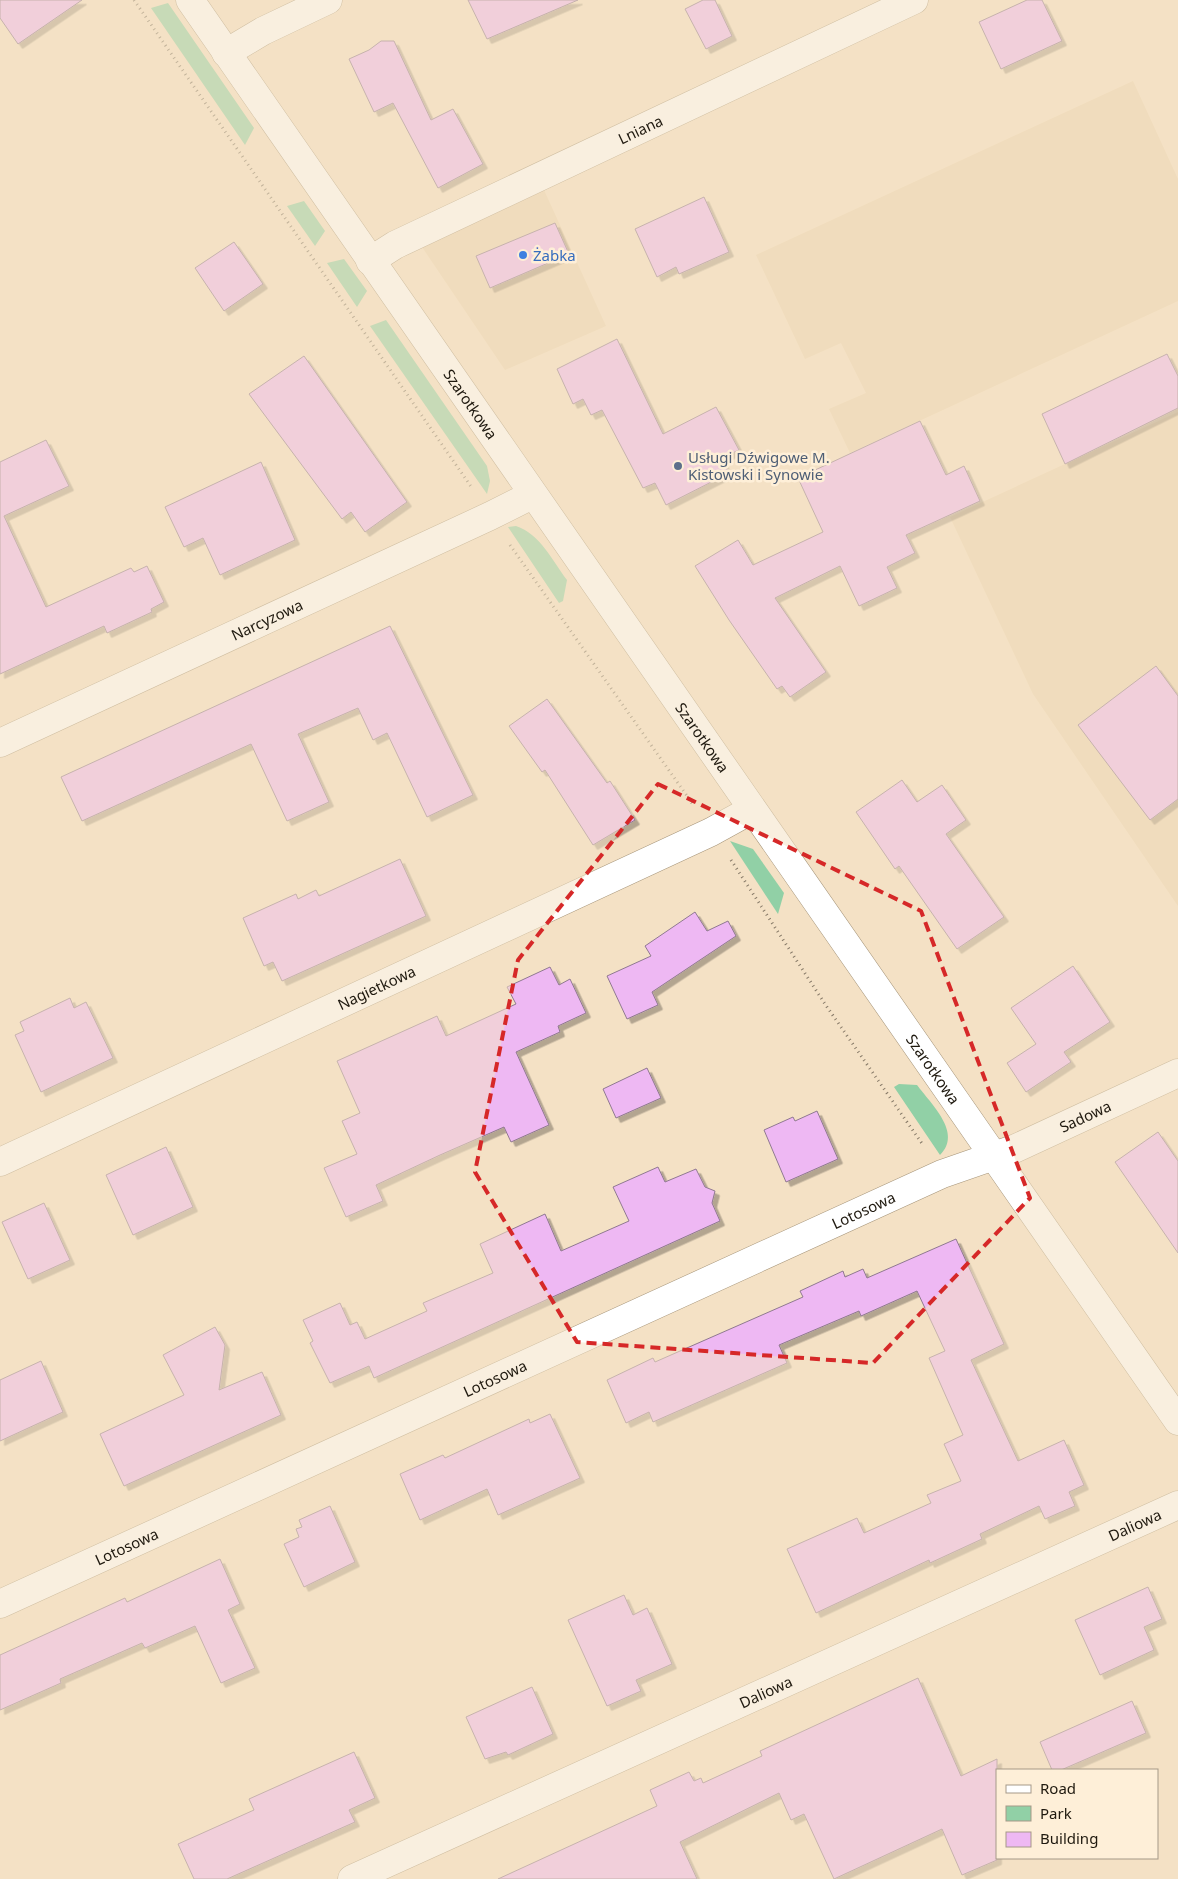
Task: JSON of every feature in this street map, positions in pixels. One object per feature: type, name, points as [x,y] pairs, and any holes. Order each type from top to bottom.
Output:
[{"type":"street","name":"Szarotkowa","points":[[190,0],[751,810],[1178,1421]]},
{"type":"street","points":[[226,53],[263,31],[328,0]]},
{"type":"street","name":"Lniana","points":[[370,261],[395,244],[914,0]]},
{"type":"street","name":"Narcyzowa","points":[[0,743],[532,495]]},
{"type":"street","name":"Nagietkowa","points":[[0,1162],[702,836],[751,810]]},
{"type":"street","name":"Sadowa","points":[[992,1156],[1014,1149],[1178,1073]]},
{"type":"street","name":"Lotosowa","points":[[0,1604],[942,1174],[992,1156]]},
{"type":"street","name":"Daliowa","points":[[352,1879],[1178,1505]]},
{"type":"path","points":[[134,0],[472,489]]},
{"type":"highlighted area","points":[[658,784],[921,911],[1030,1198],[873,1363],[577,1342],[475,1172],[518,960]]},
{"type":"shaded area","points":[[1133,81],[1178,179],[1178,301],[850,453],[829,409],[866,393],[841,343],[805,359],[756,255]]},
{"type":"shaded area","points":[[544,190],[606,326],[505,370],[420,244]]},
{"type":"shaded area","points":[[1178,412],[1178,906],[1033,694],[950,517]]},
{"type":"green space","points":[[168,3],[254,128],[245,145],[151,8]]},
{"type":"green space","points":[[304,201],[325,231],[315,246],[287,206]]},
{"type":"green space","points":[[344,259],[367,291],[357,307],[327,263]]},
{"type":"green space","points":[[386,320],[487,466],[490,481],[487,494],[370,326]]},
{"type":"green space","points":[[516,526],[539,541],[567,580],[563,601],[559,603],[508,527]]},
{"type":"green space","points":[[730,841],[753,849],[784,893],[778,914]]},
{"type":"green space","points":[[899,1084],[917,1085],[942,1119],[947,1128],[948,1137],[946,1146],[940,1155],[894,1087]]},
{"type":"building","points":[[0,0],[82,0],[18,44],[0,18]]},
{"type":"building","points":[[468,0],[578,0],[487,39]]},
{"type":"building","points":[[703,0],[715,0],[732,36],[706,49],[685,9]]},
{"type":"building","points":[[1027,0],[1042,0],[1062,41],[1001,69],[979,22]]},
{"type":"building","points":[[381,41],[394,41],[431,120],[453,109],[483,164],[438,188],[393,103],[374,112],[349,59],[369,50]]},
{"type":"building","points":[[704,197],[729,252],[679,274],[676,267],[657,277],[635,229]]},
{"type":"building","name":"Żabka","points":[[555,223],[569,254],[490,288],[476,256]]},
{"type":"building","points":[[234,242],[263,284],[224,311],[195,268]]},
{"type":"building","points":[[617,339],[663,434],[716,407],[739,450],[721,458],[729,473],[666,505],[655,483],[643,488],[602,410],[591,415],[583,399],[573,404],[557,369]]},
{"type":"building","points":[[1167,354],[1178,376],[1178,408],[1065,464],[1042,414]]},
{"type":"building","points":[[304,356],[407,502],[365,532],[351,512],[342,519],[249,394]]},
{"type":"building","points":[[920,421],[946,475],[964,466],[980,501],[906,535],[915,553],[887,567],[897,588],[859,606],[840,566],[775,598],[826,672],[790,697],[782,686],[777,689],[729,620],[695,566],[738,540],[753,565],[823,532],[798,478]]},
{"type":"building","points":[[46,440],[69,486],[4,516],[46,607],[131,568],[134,572],[147,566],[164,602],[151,609],[152,612],[107,633],[104,626],[0,674],[0,462]]},
{"type":"building","points":[[261,462],[295,540],[220,575],[203,538],[184,547],[165,507]]},
{"type":"building","points":[[390,626],[473,795],[427,817],[387,733],[373,740],[358,708],[298,734],[329,802],[287,821],[251,744],[82,821],[61,777]]},
{"type":"building","points":[[1156,666],[1178,696],[1178,799],[1150,820],[1078,725]]},
{"type":"building","points":[[547,699],[607,783],[610,781],[635,820],[593,845],[545,770],[542,772],[509,726]]},
{"type":"building","points":[[902,780],[917,802],[942,785],[966,820],[946,834],[1004,917],[957,949],[899,866],[895,869],[856,812]]},
{"type":"building","points":[[400,859],[426,916],[282,981],[273,962],[264,966],[243,918],[296,894],[298,899],[316,890],[319,896]]},
{"type":"building","points":[[695,912],[707,931],[728,921],[736,936],[652,992],[658,1005],[627,1019],[607,976],[651,956],[645,946]]},
{"type":"building","points":[[1073,966],[1110,1022],[1064,1052],[1071,1062],[1026,1092],[1007,1063],[1036,1044],[1011,1008]]},
{"type":"building","points":[[550,967],[559,985],[570,979],[586,1013],[558,1026],[560,1032],[516,1052],[549,1125],[511,1142],[504,1127],[440,1155],[376,1185],[383,1201],[346,1217],[324,1168],[357,1154],[342,1121],[360,1113],[337,1061],[437,1016],[446,1036],[516,1004],[507,987]]},
{"type":"building","points":[[70,998],[74,1008],[86,1002],[113,1058],[41,1092],[15,1035],[24,1031],[20,1022]]},
{"type":"building","points":[[647,1068],[661,1098],[616,1118],[603,1089]]},
{"type":"building","points":[[817,1111],[838,1159],[786,1182],[764,1130],[793,1117],[795,1121]]},
{"type":"building","points":[[1158,1132],[1178,1161],[1178,1253],[1115,1162]]},
{"type":"building","points":[[166,1147],[193,1207],[133,1235],[106,1175]]},
{"type":"building","points":[[658,1167],[665,1182],[696,1169],[705,1187],[715,1191],[712,1203],[720,1221],[374,1378],[369,1366],[330,1383],[310,1343],[313,1341],[303,1320],[340,1303],[350,1325],[357,1322],[365,1339],[427,1311],[423,1303],[493,1273],[480,1244],[545,1214],[561,1251],[629,1221],[613,1187]]},
{"type":"building","points":[[44,1203],[70,1260],[28,1279],[2,1222]]},
{"type":"building","points":[[956,1239],[1004,1344],[971,1360],[1018,1461],[1064,1440],[1084,1485],[1069,1492],[1075,1506],[1045,1519],[1039,1506],[980,1534],[982,1539],[930,1563],[929,1560],[816,1613],[787,1549],[857,1518],[864,1533],[931,1503],[927,1495],[961,1481],[944,1444],[963,1435],[929,1358],[945,1351],[917,1291],[861,1316],[859,1311],[779,1345],[787,1363],[653,1422],[649,1412],[626,1423],[607,1380],[653,1358],[655,1362],[803,1297],[800,1291],[843,1271],[845,1277],[863,1269],[867,1278]]},
{"type":"building","points":[[215,1327],[225,1345],[219,1390],[262,1372],[281,1415],[124,1486],[100,1434],[184,1395],[163,1355]]},
{"type":"building","points":[[41,1361],[63,1412],[0,1441],[0,1380]]},
{"type":"building","points":[[550,1414],[580,1478],[498,1515],[487,1489],[420,1520],[400,1474],[443,1455],[445,1458],[529,1419],[530,1423]]},
{"type":"building","points":[[330,1506],[355,1562],[304,1587],[284,1544],[299,1537],[296,1529],[302,1527],[299,1520]]},
{"type":"building","points":[[220,1559],[240,1604],[228,1610],[255,1668],[221,1683],[195,1626],[145,1648],[142,1643],[60,1679],[61,1683],[0,1710],[0,1655],[125,1598],[127,1602]]},
{"type":"building","points":[[1148,1587],[1162,1619],[1144,1627],[1154,1650],[1100,1675],[1075,1620]]},
{"type":"building","points":[[624,1595],[633,1615],[647,1608],[672,1664],[636,1680],[641,1691],[607,1706],[568,1620]]},
{"type":"building","points":[[918,1678],[961,1776],[997,1759],[997,1860],[962,1875],[942,1829],[834,1879],[804,1814],[791,1820],[779,1793],[680,1842],[697,1879],[498,1879],[657,1806],[650,1790],[689,1772],[694,1781],[701,1778],[703,1783],[762,1756],[760,1751]]},
{"type":"building","points":[[532,1687],[553,1734],[508,1755],[506,1752],[485,1759],[466,1717]]},
{"type":"building","points":[[1132,1701],[1146,1733],[1063,1769],[1052,1769],[1040,1742]]},
{"type":"building","points":[[354,1752],[375,1798],[349,1810],[355,1822],[227,1879],[194,1879],[178,1844],[254,1810],[249,1799]]},
{"type":"place","name":"Żabka","points":[[523,255]]},
{"type":"place","name":"Usługi Dźwigowe M. Kistowski i Synowie","points":[[678,466]]}]
